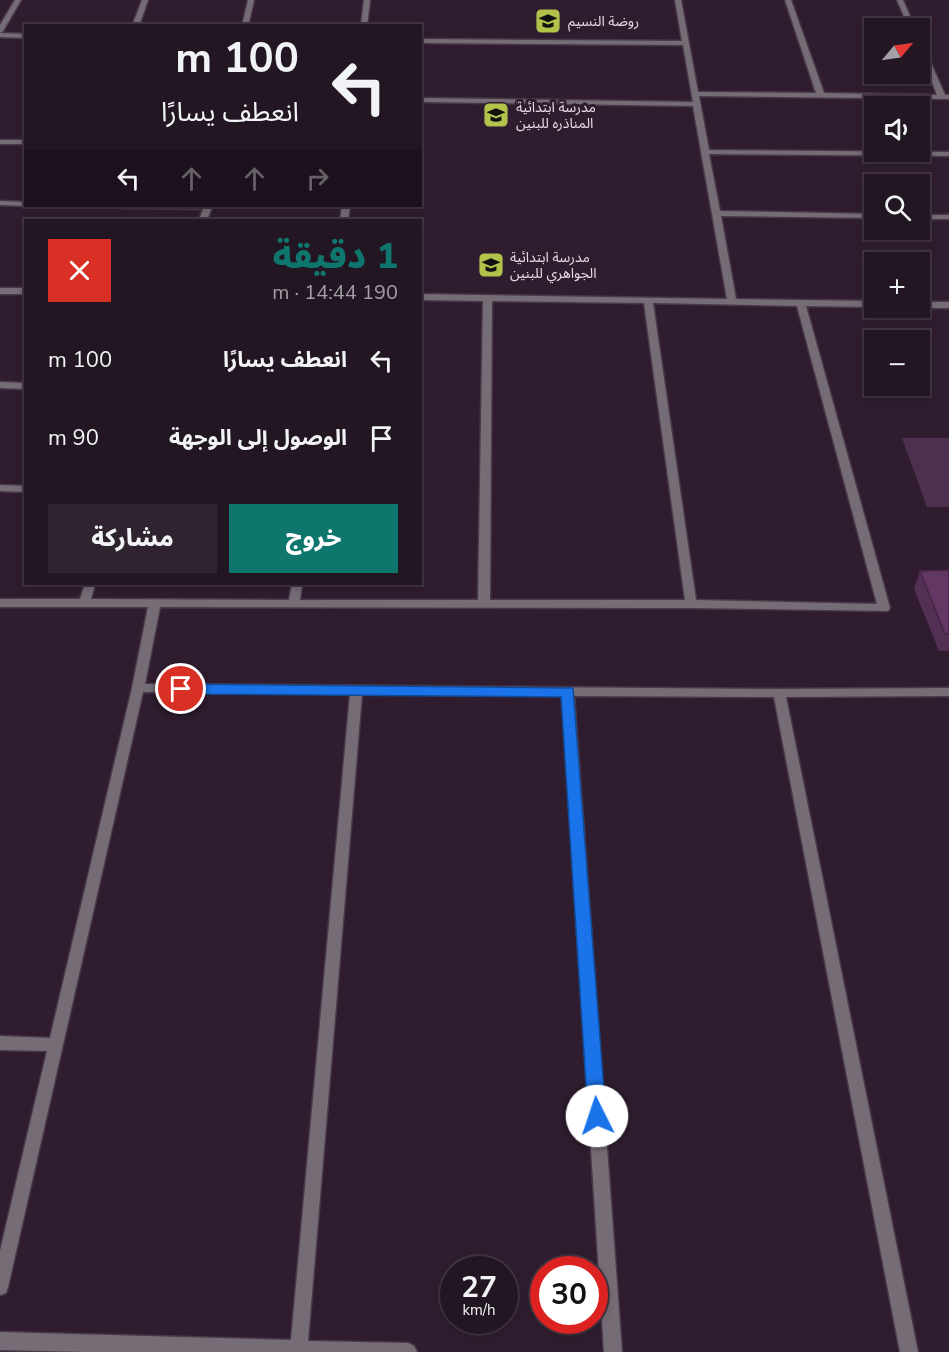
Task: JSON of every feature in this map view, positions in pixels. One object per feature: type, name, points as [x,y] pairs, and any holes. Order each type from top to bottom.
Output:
[{"type":"street","points":[[18,0],[0,33],[24,36]]},
{"type":"street","points":[[136,24],[145,0]]},
{"type":"street","points":[[245,24],[251,0]]},
{"type":"street","points":[[364,24],[367,0]]},
{"type":"street","points":[[678,0],[732,302]]},
{"type":"street","points":[[788,0],[821,96]]},
{"type":"street","points":[[900,0],[908,18]]},
{"type":"street","points":[[422,41],[686,43]]},
{"type":"street","points":[[695,94],[945,97],[930,66]]},
{"type":"street","points":[[422,100],[697,104]]},
{"type":"street","points":[[0,142],[24,142]]},
{"type":"street","points":[[705,153],[949,154]]},
{"type":"street","points":[[0,203],[24,204]]},
{"type":"street","points":[[716,213],[864,216]]},
{"type":"street","points":[[930,217],[949,217]]},
{"type":"street","points":[[0,291],[24,291]]},
{"type":"street","points":[[422,297],[864,304]]},
{"type":"street","points":[[484,604],[488,298]]},
{"type":"street","points":[[648,301],[691,604]]},
{"type":"street","points":[[0,603],[691,604],[884,608],[801,303]]},
{"type":"street","points":[[930,305],[949,305]]},
{"type":"street","points":[[0,385],[24,386]]},
{"type":"street","points":[[0,488],[24,489]]},
{"type":"street","points":[[84,603],[90,585]]},
{"type":"street","points":[[294,603],[297,585]]},
{"type":"street","points":[[0,1287],[138,688],[155,603]]},
{"type":"street","points":[[138,688],[568,692],[949,692]]},
{"type":"street","points":[[299,1349],[356,690]]},
{"type":"street","points":[[568,692],[613,1352]]},
{"type":"street","points":[[779,693],[909,1352]]},
{"type":"street","points":[[0,1043],[56,1045]]},
{"type":"street","points":[[0,1341],[250,1350],[408,1352]]},
{"type":"shaded area","points":[[902,438],[949,438],[949,507],[927,507]]},
{"type":"building","points":[[949,570],[949,634],[945,634],[920,571]]},
{"type":"place","name":"روضة النسيم","points":[[548,21]]},
{"type":"place","name":"مدرسة ابتدائية المناذره للبنين","points":[[496,115]]},
{"type":"place","name":"مدرسة ابتدائية الجواهري للبنين","points":[[491,265]]},
{"type":"route","points":[[181,689],[568,692],[597,1116]]}]
